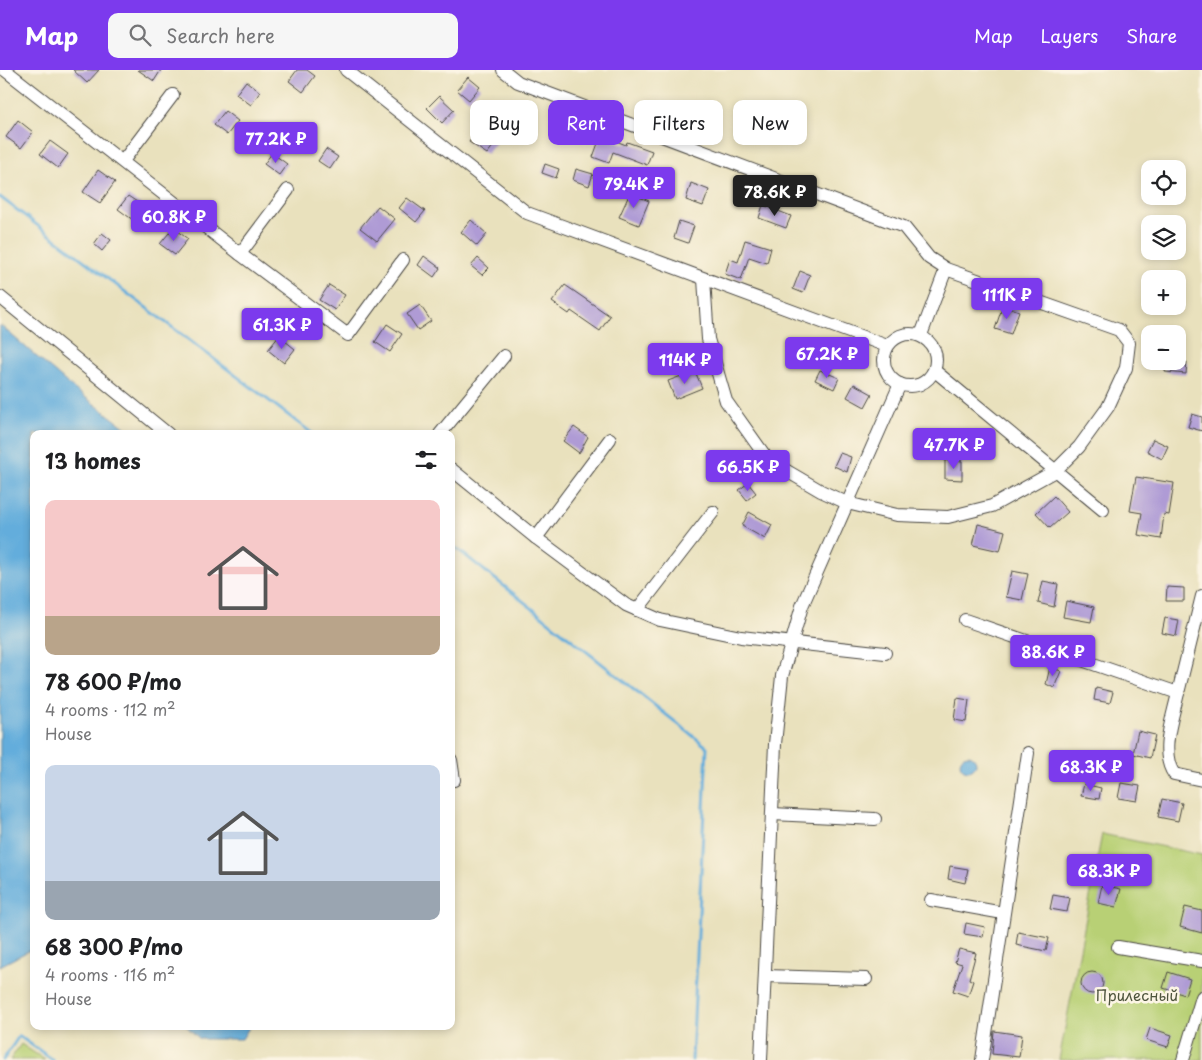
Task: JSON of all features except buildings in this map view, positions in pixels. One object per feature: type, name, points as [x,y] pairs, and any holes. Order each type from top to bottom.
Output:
[{"type":"street","points":[[346,70],[527,213],[887,346]]},
{"type":"street","points":[[503,70],[518,82],[904,227],[929,258],[946,269],[1120,330],[1130,343],[1126,368],[1108,407],[1079,447],[1055,471],[992,506],[948,517],[897,515],[847,503],[821,492],[768,460],[726,400],[708,339],[704,279]]},
{"type":"street","points":[[12,72],[240,254],[348,335],[403,260]]},
{"type":"street","points":[[123,161],[173,95]]},
{"type":"street","points":[[240,254],[288,190]]},
{"type":"street","points":[[921,335],[946,269]]},
{"type":"street","points":[[0,297],[163,430]]},
{"type":"street","points":[[902,334],[921,335],[932,344],[937,357],[935,371],[926,381],[920,384],[913,386],[900,384],[888,375],[883,360],[887,346],[902,334]]},
{"type":"street","points":[[443,430],[504,356]]},
{"type":"street","points":[[935,371],[1103,510]]},
{"type":"street","points":[[761,1060],[775,744],[782,676],[802,606],[900,384]]},
{"type":"street","points":[[536,538],[610,439]]},
{"type":"street","points":[[455,473],[536,538],[626,605],[660,620],[742,637],[790,644],[885,653]]},
{"type":"street","points":[[637,610],[713,512]]},
{"type":"street","points":[[1202,596],[1200,611],[1178,693],[1167,748],[1168,766],[1174,774],[1202,780]]},
{"type":"street","points":[[965,620],[1178,693]]},
{"type":"street","points":[[982,1060],[1028,753]]},
{"type":"street","points":[[772,814],[875,819]]},
{"type":"street","points":[[931,900],[1003,913]]},
{"type":"street","points":[[1118,947],[1202,961]]},
{"type":"street","points":[[765,976],[866,979]]},
{"type":"street","points":[[1184,1060],[1202,997]]},
{"type":"green space","name":"Прилесный","points":[[1102,834],[1202,855],[1202,1060],[1059,1060]]},
{"type":"green space","points":[[21,1044],[45,1060],[10,1060]]},
{"type":"water","points":[[0,325],[73,388],[129,430],[30,430],[30,950],[0,966]]},
{"type":"water","points":[[968,755],[974,757],[976,763],[974,769],[968,771],[962,769],[960,763],[962,757]]},
{"type":"water","points":[[190,1030],[248,1030],[242,1039],[200,1039]]},
{"type":"waterway","points":[[0,197],[308,430]]},
{"type":"waterway","points":[[455,547],[707,747],[692,1060]]},
{"type":"waterway","points":[[3,1060],[19,1036],[53,1060]]}]
